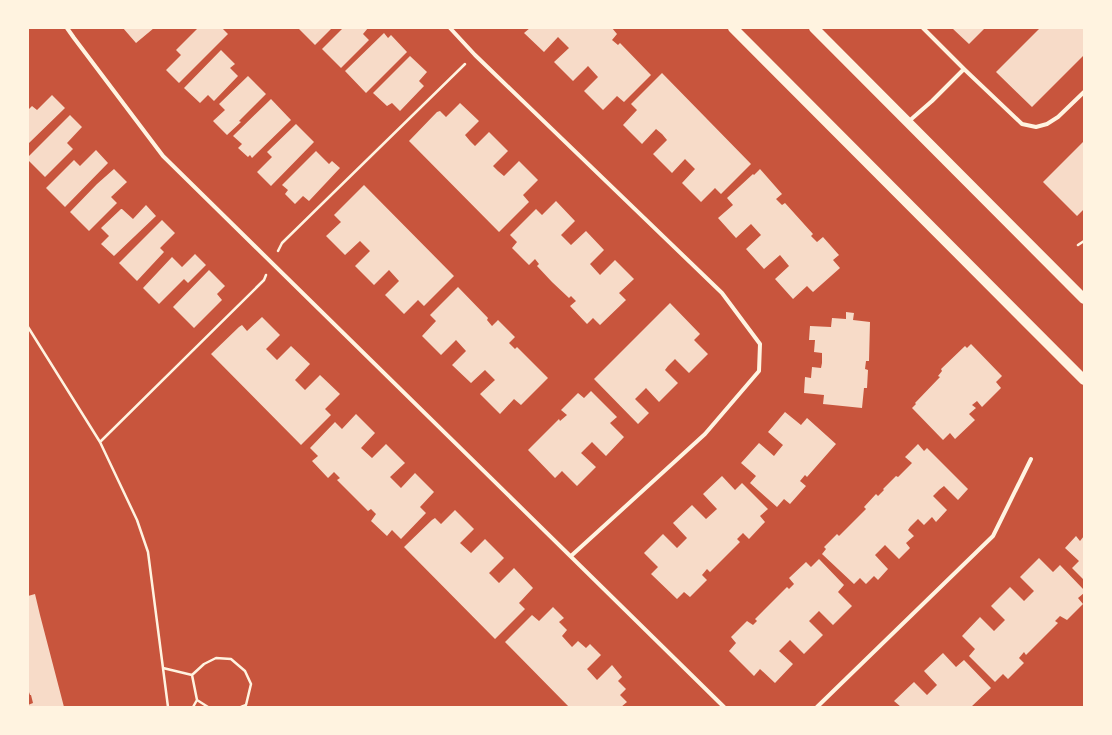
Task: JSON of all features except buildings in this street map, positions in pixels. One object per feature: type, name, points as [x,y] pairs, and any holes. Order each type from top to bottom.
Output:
[{"type":"main road","points":[[733,28],[1084,380]]},
{"type":"main road","points":[[814,28],[1084,299]]},
{"type":"street","points":[[67,28],[163,156],[572,556],[724,707]]},
{"type":"street","points":[[450,28],[475,55],[722,293],[760,344],[759,370],[705,434],[572,556]]},
{"type":"street","points":[[923,28],[1022,124],[1036,127],[1047,124],[1058,117],[1084,92]]},
{"type":"street","points":[[908,122],[932,101],[964,69]]},
{"type":"street","points":[[817,707],[993,536],[1031,459]]},
{"type":"path","points":[[100,442],[264,280],[282,243],[475,55]]},
{"type":"path","points":[[1078,245],[1084,241]]},
{"type":"path","points":[[28,327],[100,442],[137,520],[148,552],[168,707]]},
{"type":"path","points":[[28,334],[31,331]]},
{"type":"path","points":[[192,675],[204,664],[216,658],[231,659],[245,671],[251,684],[246,705],[242,707]]},
{"type":"path","points":[[163,668],[192,675]]},
{"type":"path","points":[[192,675],[197,700],[193,707]]},
{"type":"path","points":[[197,700],[208,707]]}]
